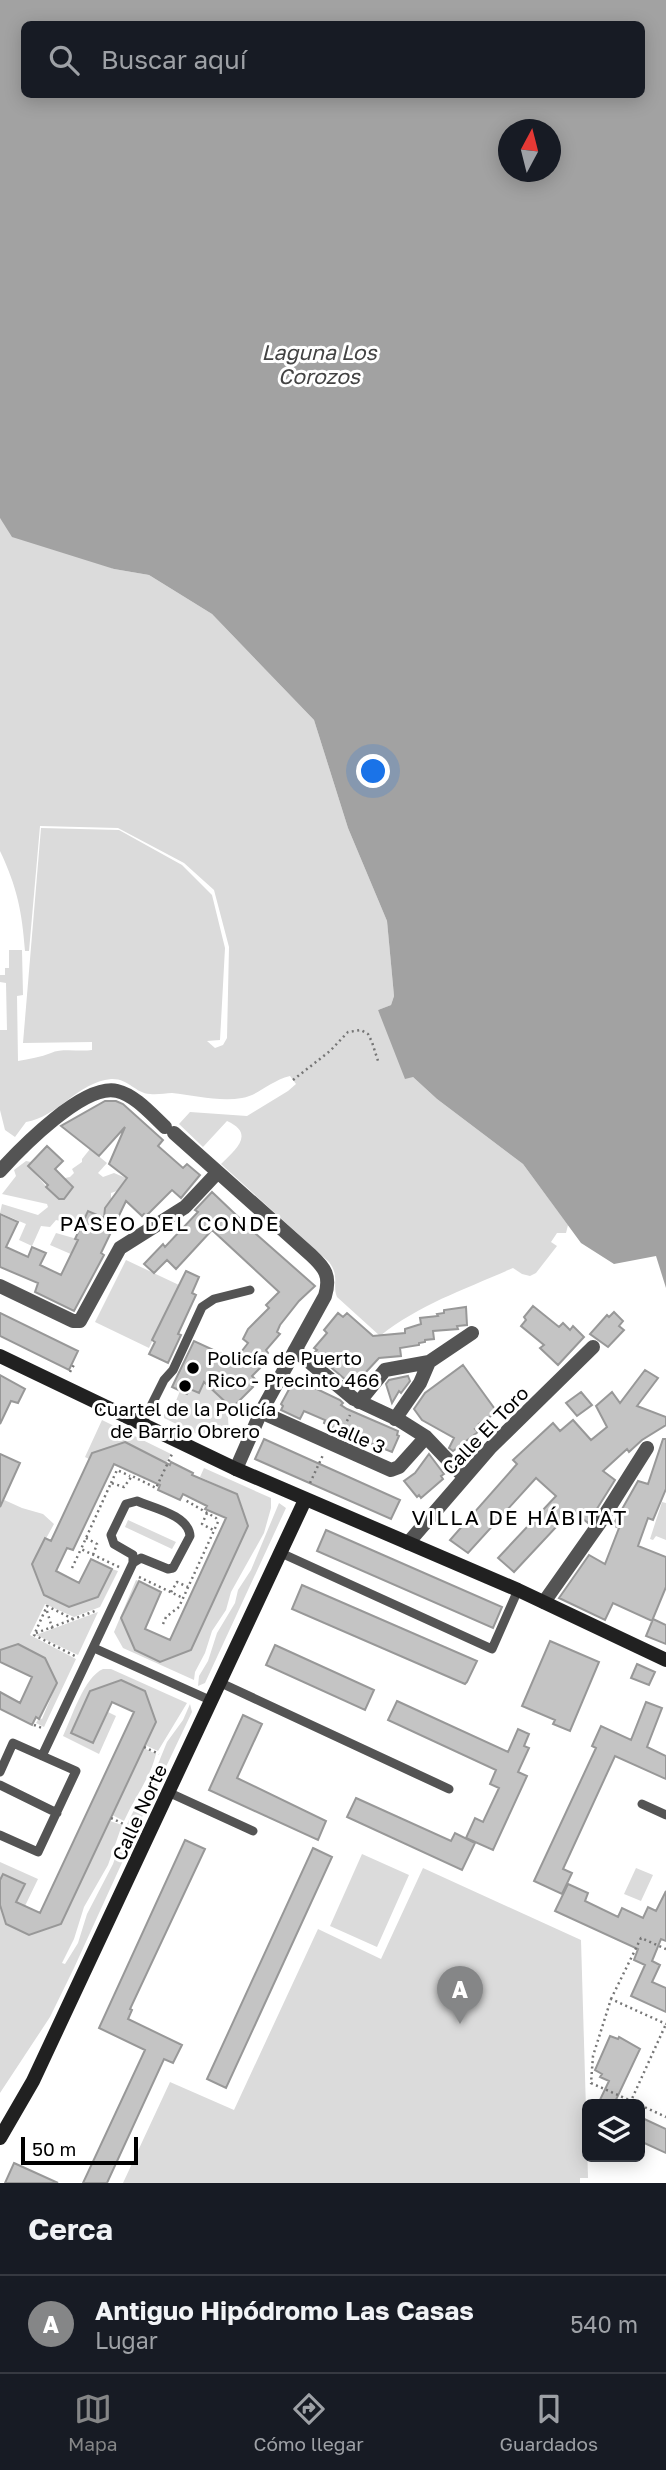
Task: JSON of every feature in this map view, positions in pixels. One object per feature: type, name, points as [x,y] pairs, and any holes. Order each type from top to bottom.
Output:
[{"type":"street","points":[[0,1171],[35,1135],[86,1098],[102,1091],[117,1091],[127,1095],[169,1130],[303,1247],[328,1274],[325,1296],[261,1412],[236,1469]]},
{"type":"street","points":[[0,1286],[73,1321],[80,1321],[120,1248],[186,1207],[217,1173]]},
{"type":"street","points":[[356,1405],[385,1370],[429,1362],[472,1333]]},
{"type":"street","name":"Calle El Toro","points":[[408,1543],[491,1447],[593,1347]]},
{"type":"street","points":[[295,1350],[356,1405],[395,1419],[426,1437],[464,1477]]},
{"type":"street","points":[[0,1356],[236,1469],[518,1590],[666,1660]]},
{"type":"street","points":[[395,1419],[420,1383],[429,1362]]},
{"type":"street","name":"Calle 3","points":[[261,1412],[391,1471],[399,1467],[426,1437]]},
{"type":"street","points":[[544,1602],[599,1524],[647,1448]]},
{"type":"street","name":"Calle Norte","points":[[0,2138],[33,2081],[305,1500]]},
{"type":"lane","points":[[142,1424],[164,1380],[173,1370],[202,1307],[214,1299],[250,1290]]},
{"type":"lane","points":[[137,1501],[177,1518],[187,1526],[190,1536],[173,1568],[168,1569],[136,1559],[114,1544],[111,1535],[126,1504],[137,1501]]},
{"type":"lane","points":[[281,1553],[492,1649],[518,1590]]},
{"type":"lane","points":[[42,1756],[136,1559]]},
{"type":"lane","points":[[94,1648],[212,1701]]},
{"type":"lane","points":[[220,1683],[449,1789]]},
{"type":"lane","points":[[0,1772],[13,1743],[76,1772],[38,1852],[0,1835]]},
{"type":"lane","points":[[0,1786],[57,1813]]},
{"type":"lane","points":[[170,1793],[253,1831]]},
{"type":"lane","points":[[642,1804],[666,1815]]},
{"type":"path","points":[[293,1080],[330,1051],[348,1032],[361,1030],[368,1034],[378,1061]]},
{"type":"path","points":[[70,1372],[75,1363]]},
{"type":"path","points":[[339,1437],[356,1405]]},
{"type":"path","points":[[72,1568],[117,1470],[156,1488],[174,1451]]},
{"type":"path","points":[[310,1483],[324,1452]]},
{"type":"path","points":[[111,1483],[124,1487],[130,1476]]},
{"type":"path","points":[[163,1624],[166,1617],[179,1607],[218,1520],[185,1500]]},
{"type":"path","points":[[207,1513],[202,1524],[215,1531]]},
{"type":"path","points":[[86,1538],[97,1544],[93,1555]]},
{"type":"path","points":[[81,1549],[121,1569]]},
{"type":"path","points":[[136,1576],[183,1598]]},
{"type":"path","points":[[171,1592],[177,1582],[188,1587]]},
{"type":"path","points":[[35,1633],[47,1606],[73,1619]]},
{"type":"path","points":[[46,1609],[53,1629]]},
{"type":"path","points":[[35,1633],[53,1629],[102,1609]]},
{"type":"path","points":[[35,1633],[79,1658]]},
{"type":"path","points":[[34,1725],[45,1730]]},
{"type":"path","points":[[144,1747],[159,1754]]},
{"type":"path","points":[[111,1818],[136,1830]]},
{"type":"path","points":[[625,2099],[591,2083],[593,2056],[611,1999],[640,1938],[666,1949]]},
{"type":"path","points":[[611,1999],[666,2024],[632,2099]]},
{"type":"path","points":[[645,2108],[666,2117]]},
{"type":"shaded area","points":[[0,518],[114,569],[149,575],[212,614],[314,720],[348,828],[387,921],[394,996],[391,1005],[378,1010],[413,1077],[437,1099],[523,1164],[568,1225],[566,1233],[557,1233],[551,1242],[557,1246],[536,1273],[530,1276],[513,1268],[427,1306],[380,1336],[337,1297],[335,1276],[329,1262],[221,1164],[237,1148],[242,1137],[236,1126],[227,1121],[203,1147],[179,1124],[190,1112],[247,1116],[296,1084],[290,1076],[248,1096],[224,1099],[172,1093],[150,1094],[117,1079],[111,1079],[88,1086],[48,1114],[26,1122],[15,1137],[5,1130],[0,1110],[0,1030],[7,1030],[6,983],[0,982],[0,975],[5,975],[5,968],[9,968],[9,950],[22,950],[23,995],[17,996],[18,1061],[60,1051],[92,1050],[92,1042],[23,1043],[41,828],[119,830],[182,865],[212,895],[225,948],[220,1040],[207,1041],[215,1048],[223,1045],[227,1038],[229,947],[214,890],[184,863],[118,828],[40,826],[29,951],[25,951],[18,900],[0,851]]},
{"type":"shaded area","points":[[90,1149],[107,1163],[98,1173],[103,1177],[114,1173],[126,1178],[131,1174],[117,1191],[111,1193],[111,1205],[118,1223],[101,1217],[81,1226],[56,1220],[50,1227],[41,1226],[32,1246],[19,1240],[26,1224],[0,1213],[2,1204],[38,1215],[48,1207],[47,1204],[2,1194],[16,1176],[14,1170],[26,1161],[31,1162],[28,1166],[54,1195],[60,1179],[70,1177],[74,1173],[72,1169],[82,1162]]},
{"type":"shaded area","points":[[56,1233],[77,1239],[73,1255],[50,1245]]},
{"type":"shaded area","points":[[126,1260],[179,1285],[149,1348],[95,1322]]},
{"type":"shaded area","points":[[207,1365],[219,1396],[234,1410],[228,1417],[227,1436],[208,1427],[203,1437],[164,1418],[164,1414],[178,1420],[171,1413],[180,1391],[187,1394]]},
{"type":"shaded area","points":[[102,1420],[171,1454],[166,1463],[125,1442],[92,1453],[89,1459],[85,1457]]},
{"type":"shaded area","points":[[204,1468],[271,1498],[271,1508],[264,1533],[231,1592],[226,1610],[212,1631],[194,1680],[123,1648],[114,1632],[136,1580],[139,1581],[135,1650],[191,1650],[248,1526],[237,1494],[200,1477]]},
{"type":"shaded area","points":[[0,1498],[43,1514],[54,1524],[32,1564],[44,1595],[69,1607],[98,1597],[112,1569],[118,1571],[100,1607],[74,1617],[45,1604],[30,1635],[76,1659],[44,1727],[36,1723],[39,1718],[42,1719],[57,1683],[45,1658],[18,1644],[0,1650]]},
{"type":"shaded area","points":[[662,1502],[666,1503],[666,1540],[656,1536],[653,1540],[650,1539]]},
{"type":"shaded area","points":[[279,1503],[286,1508],[205,1683],[198,1686],[199,1676],[208,1661],[217,1633],[251,1570]]},
{"type":"shaded area","points":[[128,1520],[176,1542],[172,1549],[125,1527]]},
{"type":"shaded area","points":[[98,1612],[78,1655],[36,1635]]},
{"type":"shaded area","points":[[111,1669],[187,1703],[158,1751],[145,1745],[156,1722],[145,1691],[121,1680],[90,1691],[71,1732],[93,1743],[108,1712],[116,1716],[99,1754],[63,1736],[84,1689],[96,1673]]},
{"type":"shaded area","points":[[190,1704],[192,1712],[137,1828],[127,1824],[149,1786],[167,1742],[183,1720]]},
{"type":"shaded area","points":[[144,1748],[156,1754],[150,1772],[124,1821],[112,1815]]},
{"type":"shaded area","points":[[110,1821],[122,1825],[108,1865],[84,1907],[74,1939],[62,1963],[65,1964],[78,1943],[87,1914],[113,1864],[125,1828],[136,1832],[50,2017],[0,2093],[0,1905],[7,1924],[29,1935],[61,1924]]},
{"type":"shaded area","points":[[362,1854],[409,1875],[377,1947],[330,1926]]},
{"type":"shaded area","points":[[0,1862],[38,1879],[25,1906],[16,1902],[24,1884],[3,1874],[0,1880]]},
{"type":"shaded area","points":[[423,1868],[581,1940],[586,2099],[582,2099],[582,2162],[588,2162],[588,2178],[580,2178],[580,2183],[123,2183],[170,2082],[234,2110],[318,1929],[381,1959]]},
{"type":"shaded area","points":[[636,1868],[653,1875],[641,1901],[624,1894]]},
{"type":"water","name":"Laguna Los Corozos","points":[[0,0],[666,0],[666,1288],[656,1256],[614,1264],[581,1243],[523,1164],[437,1099],[413,1077],[405,1079],[378,1010],[391,1005],[394,996],[387,921],[348,828],[314,720],[212,614],[149,575],[114,569],[12,537],[0,518]]},
{"type":"building","points":[[105,1101],[123,1104],[163,1140],[158,1146],[183,1168],[187,1164],[200,1175],[181,1198],[172,1190],[146,1216],[142,1216],[126,1201],[101,1253],[104,1255],[74,1311],[35,1292],[38,1283],[0,1267],[0,1214],[18,1222],[6,1247],[28,1257],[32,1247],[46,1253],[40,1265],[61,1275],[88,1211],[104,1218],[105,1208],[127,1178],[109,1164],[125,1127],[99,1156],[61,1126]]},
{"type":"building","points":[[47,1146],[63,1161],[55,1169],[73,1187],[64,1199],[59,1199],[28,1166]]},
{"type":"building","points":[[212,1192],[315,1286],[280,1325],[277,1332],[280,1334],[266,1350],[268,1353],[264,1358],[267,1361],[252,1376],[255,1379],[250,1384],[253,1387],[232,1408],[204,1382],[199,1393],[190,1389],[187,1394],[172,1387],[194,1341],[235,1360],[248,1343],[243,1339],[248,1329],[269,1308],[266,1305],[279,1292],[212,1230],[176,1269],[167,1260],[154,1273],[144,1264],[163,1244],[165,1247],[198,1212],[195,1210]]},
{"type":"building","name":"Policía de Puerto Rico - Precinto 466","points":[[186,1271],[199,1277],[192,1293],[196,1295],[168,1363],[149,1354],[155,1342],[152,1340]]},
{"type":"building","points":[[533,1306],[559,1327],[563,1323],[570,1330],[573,1326],[584,1337],[558,1365],[540,1348],[544,1345],[521,1326]]},
{"type":"building","points":[[466,1307],[467,1325],[457,1326],[458,1329],[433,1331],[434,1339],[400,1348],[401,1356],[379,1358],[353,1386],[314,1353],[317,1350],[314,1348],[327,1333],[324,1330],[338,1313],[343,1317],[347,1313],[373,1336],[405,1333],[405,1329],[421,1324],[420,1318],[438,1316],[437,1314],[444,1313],[444,1310]]},
{"type":"building","points":[[614,1312],[623,1321],[619,1326],[624,1330],[608,1347],[590,1334],[607,1315],[609,1317]]},
{"type":"building","points":[[0,1313],[78,1351],[69,1370],[0,1336]]},
{"type":"building","points":[[463,1365],[497,1412],[479,1424],[481,1426],[475,1429],[478,1432],[453,1451],[449,1448],[454,1438],[422,1420],[414,1409],[425,1393]]},
{"type":"building","points":[[645,1370],[658,1378],[637,1406],[666,1417],[666,1425],[629,1452],[627,1449],[603,1471],[615,1480],[588,1523],[572,1510],[514,1572],[498,1558],[556,1496],[536,1478],[468,1553],[450,1540],[517,1464],[513,1460],[553,1423],[560,1431],[573,1420],[591,1440],[607,1427],[596,1406],[612,1392],[620,1403]]},
{"type":"building","points":[[0,1375],[25,1389],[18,1403],[11,1401],[0,1424]]},
{"type":"building","points":[[408,1376],[410,1381],[401,1393],[399,1391],[392,1403],[386,1384],[389,1380]]},
{"type":"building","points":[[298,1380],[340,1400],[343,1403],[341,1405],[347,1409],[398,1431],[399,1436],[392,1452],[344,1433],[324,1423],[325,1420],[304,1411],[300,1419],[281,1410],[281,1404],[293,1382],[296,1384]]},
{"type":"building","points":[[581,1392],[592,1405],[577,1416],[566,1403]]},
{"type":"building","points":[[264,1439],[400,1500],[391,1519],[255,1459]]},
{"type":"building","points":[[663,1439],[666,1439],[666,1489],[653,1520],[648,1518],[638,1546],[666,1557],[666,1587],[652,1621],[613,1603],[605,1620],[559,1598],[589,1555],[605,1564],[619,1528],[613,1525],[638,1481],[648,1484]]},
{"type":"building","points":[[125,1442],[237,1494],[248,1526],[191,1650],[160,1662],[135,1650],[121,1618],[139,1581],[161,1592],[145,1629],[170,1640],[226,1518],[205,1509],[207,1506],[183,1494],[180,1500],[158,1490],[160,1485],[114,1464],[73,1550],[67,1548],[56,1571],[79,1583],[91,1559],[112,1569],[98,1597],[69,1607],[44,1595],[32,1564],[45,1538],[51,1541],[92,1453]]},
{"type":"building","points":[[0,1454],[20,1463],[0,1507]]},
{"type":"building","points":[[429,1454],[444,1474],[441,1476],[443,1479],[421,1498],[419,1495],[417,1497],[404,1481],[415,1473]]},
{"type":"building","points":[[326,1530],[502,1607],[493,1628],[317,1551]]},
{"type":"building","points":[[302,1585],[477,1661],[467,1682],[465,1684],[292,1609]]},
{"type":"building","points":[[653,1619],[666,1625],[666,1644],[646,1636]]},
{"type":"building","points":[[550,1641],[599,1662],[570,1731],[553,1724],[555,1720],[522,1706]]},
{"type":"building","points":[[18,1644],[45,1658],[57,1683],[39,1719],[36,1717],[32,1725],[0,1709],[0,1692],[20,1703],[32,1677],[0,1662],[0,1650]]},
{"type":"building","points":[[275,1645],[374,1690],[365,1710],[266,1665]]},
{"type":"building","points":[[637,1664],[655,1672],[649,1685],[631,1678]]},
{"type":"building","points":[[121,1680],[145,1691],[156,1722],[61,1924],[29,1935],[6,1924],[0,1905],[0,1880],[3,1874],[25,1884],[16,1902],[40,1913],[134,1712],[112,1702],[93,1743],[71,1733],[90,1691]]},
{"type":"building","points":[[397,1701],[508,1752],[518,1729],[529,1734],[524,1746],[529,1748],[518,1772],[527,1776],[493,1850],[466,1838],[475,1818],[483,1822],[499,1788],[490,1784],[496,1770],[388,1720]]},
{"type":"building","points":[[646,1702],[662,1708],[647,1747],[666,1756],[666,1779],[615,1756],[563,1869],[572,1873],[562,1894],[534,1881],[596,1748],[592,1746],[601,1726],[631,1740]]},
{"type":"building","points":[[243,1715],[262,1724],[237,1778],[326,1821],[318,1840],[209,1790]]},
{"type":"building","points":[[356,1798],[451,1841],[455,1833],[475,1843],[462,1870],[347,1817]]},
{"type":"building","points":[[185,1840],[205,1849],[130,2009],[132,2010],[128,2019],[182,2045],[173,2063],[164,2059],[107,2183],[83,2183],[145,2050],[99,2028]]},
{"type":"building","points":[[313,1848],[332,1857],[226,2088],[207,2079]]},
{"type":"building","points":[[568,1884],[588,1893],[585,1901],[618,1917],[622,1908],[643,1918],[648,1907],[656,1911],[666,1891],[666,1941],[661,1939],[652,1961],[660,1965],[652,1982],[666,1988],[666,2012],[631,1996],[645,1965],[634,1960],[638,1949],[555,1911]]},
{"type":"building","points":[[610,2036],[619,2037],[640,2049],[616,2099],[600,2099],[609,2081],[600,2077],[602,2074],[595,2070]]},
{"type":"building","points":[[645,2119],[666,2129],[666,2153],[645,2143]]},
{"type":"building","points":[[14,2163],[58,2183],[5,2183]]},
{"type":"place","name":"Policía de Puerto Rico - Precinto 466","points":[[193,1368]]},
{"type":"place","name":"Cuartel de la Policía de Barrio Obrero","points":[[185,1386]]},
{"type":"place","name":"Antiguo Hipódromo Las Casas","points":[[460,2024]]},
{"type":"district","name":"PASEO DEL CONDE","points":[[170,1223]]},
{"type":"district","name":"VILLA DE HÁBITAT","points":[[520,1517]]}]
